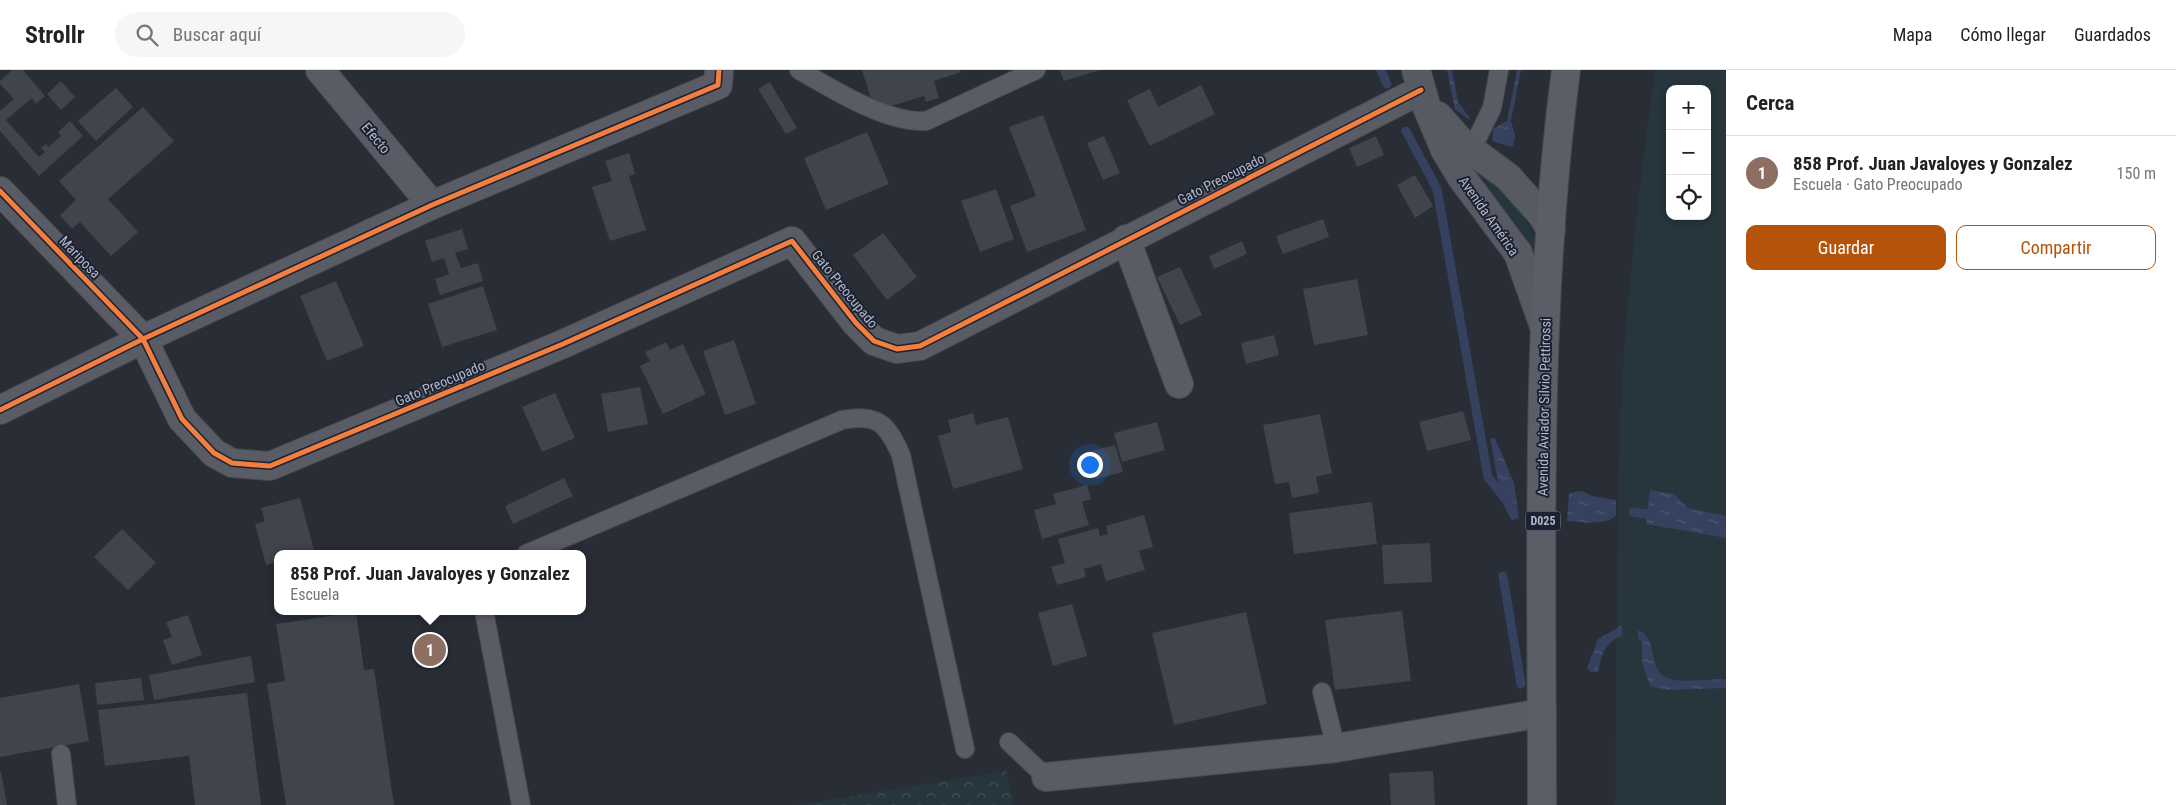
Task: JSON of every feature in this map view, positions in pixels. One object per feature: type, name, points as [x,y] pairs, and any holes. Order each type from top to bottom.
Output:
[{"type":"main road","name":"Avenida Aviador Silvio Pettirossi","points":[[1542,805],[1545,329],[1555,151],[1566,70]]},
{"type":"main road","name":"Avenida América","points":[[1421,88],[1471,151],[1508,177],[1542,215],[1551,230]]},
{"type":"main road","name":"Avenida América","points":[[1421,88],[1445,150],[1462,178],[1518,253],[1545,329]]},
{"type":"street","name":"Efecto","points":[[320,70],[432,205]]},
{"type":"street","points":[[0,410],[143,339],[432,205],[718,85],[719,70]]},
{"type":"street","name":"Gato Preocupado","points":[[270,466],[563,344],[792,241],[856,323],[874,341],[896,348],[920,346],[1421,88]]},
{"type":"street","name":"Mariposa","points":[[0,191],[143,339],[182,419],[214,453],[232,463],[270,466]]},
{"type":"street","points":[[1126,239],[1179,384]]},
{"type":"street","points":[[1046,777],[1336,748],[1542,713]]},
{"type":"lane","points":[[799,70],[868,106],[914,122],[926,121],[1036,70]]},
{"type":"lane","points":[[1471,151],[1492,108],[1499,70]]},
{"type":"lane","points":[[535,550],[842,420],[861,416],[879,423],[890,431],[901,455],[965,749]]},
{"type":"lane","points":[[485,615],[521,805]]},
{"type":"lane","points":[[1322,692],[1336,748]]},
{"type":"lane","points":[[1008,742],[1046,777]]},
{"type":"lane","points":[[61,754],[67,805]]},
{"type":"green space","points":[[1655,70],[1726,70],[1726,805],[1615,805],[1620,423],[1629,290]]},
{"type":"green space","points":[[1453,151],[1491,182],[1517,208],[1527,222],[1533,236],[1533,249],[1531,250]]},
{"type":"green space","points":[[1007,771],[1013,805],[797,805]]},
{"type":"water","points":[[1447,70],[1452,70],[1458,102],[1470,118],[1469,120],[1455,109]]},
{"type":"water","points":[[1517,70],[1521,70],[1511,121],[1515,136],[1513,147],[1492,141],[1493,129],[1507,121]]},
{"type":"water","points":[[1495,438],[1514,483],[1519,518],[1512,520],[1504,503],[1498,481],[1490,439]]},
{"type":"water","points":[[1650,490],[1674,494],[1688,508],[1726,516],[1726,538],[1646,524]]},
{"type":"water","points":[[1582,491],[1592,496],[1616,500],[1616,516],[1599,522],[1567,521],[1569,493]]},
{"type":"water","points":[[1621,626],[1623,635],[1612,641],[1605,649],[1598,672],[1591,672],[1587,668],[1598,639]]},
{"type":"water","points":[[1638,630],[1649,641],[1655,663],[1662,675],[1681,681],[1726,679],[1726,688],[1664,690],[1650,686],[1642,662],[1642,642],[1638,638]]},
{"type":"building","points":[[12,70],[23,70],[45,96],[36,104],[32,98],[6,120],[39,157],[45,152],[41,148],[46,144],[48,147],[61,136],[58,132],[70,121],[83,136],[39,176],[0,131],[0,111],[14,99],[0,84],[0,81]]},
{"type":"building","points":[[862,70],[960,70],[961,72],[934,81],[939,98],[926,102],[924,96],[875,111]]},
{"type":"building","points":[[1060,70],[1100,70],[1064,81]]},
{"type":"building","points":[[61,81],[75,97],[61,110],[47,94]]},
{"type":"building","points":[[770,82],[797,128],[786,134],[758,89]]},
{"type":"building","points":[[1201,85],[1215,114],[1150,146],[1127,100],[1150,89],[1158,107]]},
{"type":"building","points":[[116,88],[133,107],[96,141],[78,121]]},
{"type":"building","points":[[143,107],[174,141],[108,199],[138,232],[111,256],[80,222],[72,229],[60,215],[76,200],[59,181]]},
{"type":"building","points":[[1043,115],[1086,230],[1027,252],[1010,206],[1036,196],[1009,127]]},
{"type":"building","points":[[867,132],[889,184],[826,210],[804,158]]},
{"type":"building","points":[[1104,136],[1120,173],[1103,180],[1087,143]]},
{"type":"building","points":[[1376,136],[1384,155],[1357,167],[1349,148]]},
{"type":"building","points":[[629,153],[635,174],[629,176],[646,230],[610,241],[592,187],[612,181],[605,161]]},
{"type":"building","points":[[1415,175],[1433,206],[1415,218],[1397,185]]},
{"type":"building","points":[[996,189],[1014,239],[980,252],[961,201]]},
{"type":"building","points":[[1323,219],[1329,237],[1283,254],[1276,236]]},
{"type":"building","points":[[462,229],[468,249],[455,253],[461,268],[478,263],[483,281],[440,295],[435,279],[449,274],[444,258],[432,262],[425,241]]},
{"type":"building","points":[[883,233],[917,277],[887,300],[853,255]]},
{"type":"building","points":[[1242,241],[1247,254],[1214,269],[1209,256]]},
{"type":"building","points":[[1180,267],[1202,315],[1180,325],[1157,277]]},
{"type":"building","points":[[1357,279],[1368,335],[1314,345],[1303,289]]},
{"type":"building","points":[[336,281],[364,346],[327,361],[300,296]]},
{"type":"building","points":[[483,286],[497,330],[442,347],[428,304]]},
{"type":"building","points":[[1274,335],[1279,355],[1246,364],[1241,343]]},
{"type":"building","points":[[734,340],[756,404],[725,415],[703,351]]},
{"type":"building","points":[[666,342],[670,350],[683,344],[706,394],[663,414],[640,366],[650,361],[645,352]]},
{"type":"building","points":[[640,387],[648,424],[608,432],[601,394]]},
{"type":"building","points":[[555,393],[575,438],[542,452],[522,407]]},
{"type":"building","points":[[1463,411],[1471,440],[1427,451],[1419,422]]},
{"type":"building","points":[[973,413],[976,425],[1008,417],[1023,469],[953,489],[938,436],[951,432],[948,420]]},
{"type":"building","points":[[1320,414],[1332,473],[1316,477],[1319,493],[1292,498],[1289,482],[1275,484],[1263,425]]},
{"type":"building","points":[[1157,422],[1165,450],[1122,462],[1114,433]]},
{"type":"building","points":[[1115,445],[1123,472],[1095,479],[1087,452]]},
{"type":"building","points":[[564,478],[573,496],[513,524],[505,506]]},
{"type":"building","points":[[1087,485],[1091,499],[1082,502],[1089,525],[1042,539],[1034,510],[1056,504],[1053,494]]},
{"type":"building","points":[[300,498],[314,550],[274,550],[274,563],[266,565],[255,524],[265,521],[261,508]]},
{"type":"building","points":[[1372,502],[1377,544],[1294,554],[1289,513]]},
{"type":"building","points":[[1144,515],[1153,547],[1139,551],[1145,570],[1106,581],[1101,564],[1084,569],[1086,577],[1057,585],[1051,567],[1065,563],[1058,539],[1098,528],[1100,536],[1108,534],[1106,526]]},
{"type":"building","points":[[122,529],[156,563],[128,590],[94,557]]},
{"type":"building","points":[[1430,543],[1432,582],[1384,584],[1382,545]]},
{"type":"building","points":[[1072,604],[1087,656],[1053,666],[1038,613]]},
{"type":"building","points":[[1402,611],[1411,681],[1335,690],[1325,620]]},
{"type":"building","points":[[1246,612],[1267,704],[1174,725],[1152,633]]},
{"type":"building","points":[[188,615],[202,655],[172,665],[163,640],[172,637],[166,622]]},
{"type":"building","points":[[336,615],[356,615],[364,670],[374,669],[394,805],[286,805],[267,684],[285,681],[276,624]]},
{"type":"building","points":[[251,656],[255,682],[154,700],[149,675]]},
{"type":"building","points":[[141,678],[144,700],[97,705],[95,683]]},
{"type":"building","points":[[79,684],[89,741],[0,757],[0,698]]},
{"type":"building","points":[[247,693],[261,805],[195,805],[189,756],[105,766],[98,710]]},
{"type":"building","points":[[1433,771],[1435,805],[1391,805],[1389,773]]},
{"type":"building","points":[[1,772],[7,805],[0,805]]},
{"type":"waterway","points":[[1381,70],[1387,84]]},
{"type":"waterway","points":[[1406,131],[1437,189],[1488,477],[1510,505]]},
{"type":"waterway","points":[[1633,512],[1658,516]]},
{"type":"waterway","points":[[1503,576],[1521,684]]},
{"type":"cycle path","points":[[0,410],[143,339],[432,205],[718,85],[719,70]]},
{"type":"cycle path","points":[[0,191],[143,339],[182,419],[214,453],[232,463],[270,466],[563,344],[792,241],[856,323],[874,341],[897,349],[920,346],[1421,90]]},
{"type":"place","name":"858 Prof. Juan Javaloyes y Gonzalez","points":[[430,650]]}]
